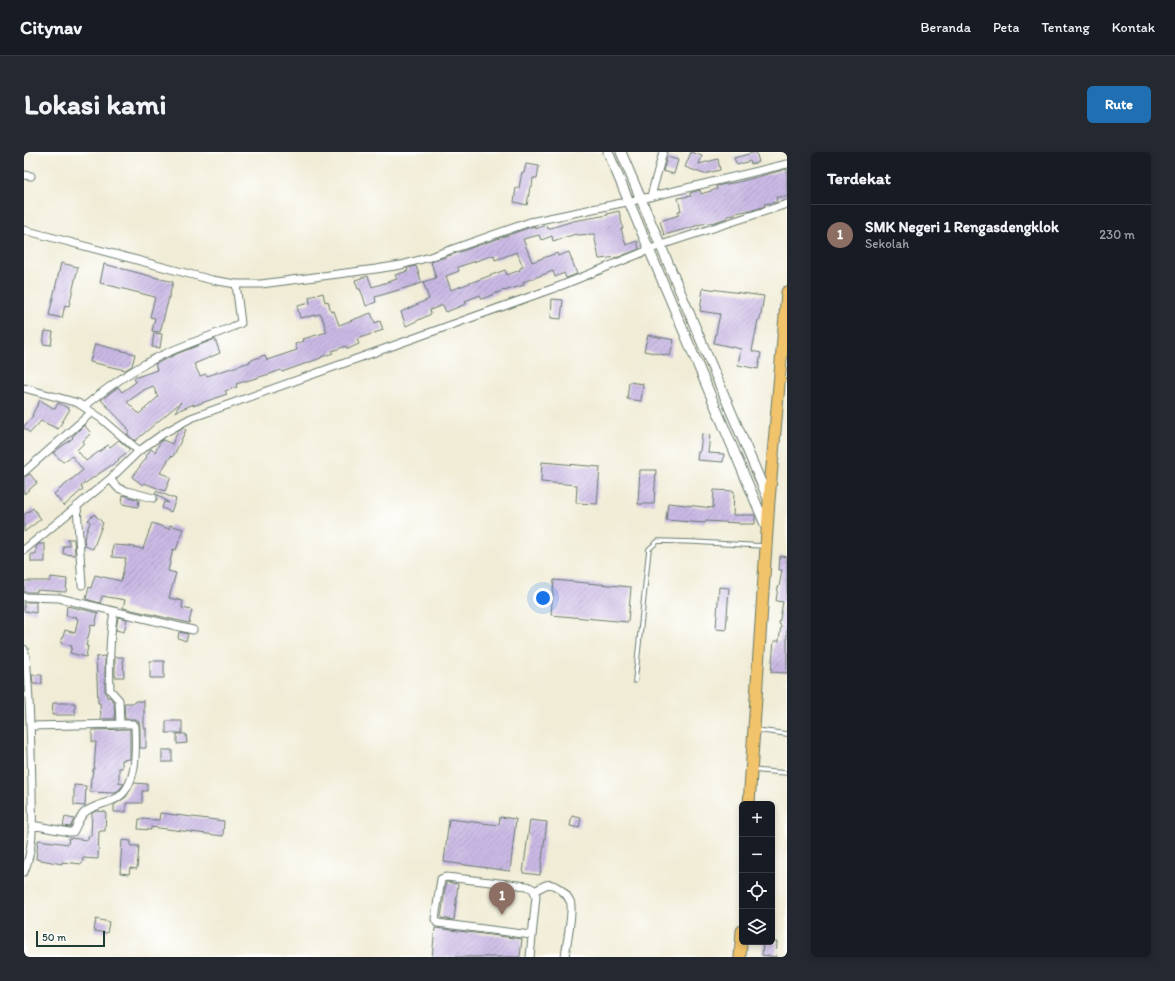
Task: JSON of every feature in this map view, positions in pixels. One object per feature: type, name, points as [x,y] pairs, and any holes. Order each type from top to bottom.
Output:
[{"type":"main road","points":[[749,801],[769,501],[787,292]]},
{"type":"main road","points":[[740,957],[741,945]]},
{"type":"street","points":[[608,152],[768,532]]},
{"type":"street","points":[[621,152],[769,501]]},
{"type":"street","points":[[651,196],[663,152]]},
{"type":"street","points":[[24,230],[212,280],[236,284],[261,284],[402,265],[430,257],[530,222],[628,202],[787,164]]},
{"type":"street","points":[[24,550],[110,479],[140,451],[164,433],[191,418],[560,286],[661,245],[787,204]]},
{"type":"street","points":[[85,406],[112,384],[156,358],[223,332],[241,323],[236,284]]},
{"type":"street","points":[[24,388],[72,400],[85,406],[140,451]]},
{"type":"street","points":[[24,472],[92,412]]},
{"type":"street","points":[[110,479],[118,488],[153,498]]},
{"type":"street","points":[[77,506],[82,586]]},
{"type":"street","points":[[24,597],[59,598],[193,630]]},
{"type":"street","points":[[114,611],[109,646],[110,690],[119,700],[120,724]]},
{"type":"street","points":[[24,649],[26,657],[31,726],[28,797],[32,825],[31,851],[24,872]]},
{"type":"street","points":[[31,726],[133,724],[135,727],[134,770],[124,791],[116,799],[86,812],[81,817],[72,832],[32,825]]},
{"type":"street","points":[[531,935],[438,924],[435,919],[441,881],[444,877],[527,886],[535,890],[552,884],[560,889],[571,902],[565,957]]},
{"type":"street","points":[[530,957],[536,896],[535,890]]},
{"type":"lane","points":[[635,682],[649,549],[653,544],[658,541],[767,546]]},
{"type":"lane","points":[[753,729],[787,734]]},
{"type":"lane","points":[[751,770],[787,773]]},
{"type":"building","points":[[691,152],[702,156],[699,164],[718,159],[720,170],[704,174],[685,167]]},
{"type":"building","points":[[756,152],[759,162],[751,164],[750,161],[737,165],[734,158]]},
{"type":"building","points":[[667,157],[678,160],[674,174],[663,171]]},
{"type":"building","points":[[526,164],[539,166],[537,178],[533,178],[532,187],[530,187],[527,205],[514,202],[516,188],[519,188],[522,172],[524,173]]},
{"type":"building","points":[[787,169],[787,197],[776,197],[777,202],[764,204],[765,206],[757,209],[735,213],[735,215],[727,216],[727,218],[715,222],[696,225],[664,235],[660,221],[679,215],[678,211],[681,211],[678,198],[691,196],[690,193],[700,190],[701,194],[717,189],[716,186],[738,182]]},
{"type":"building","points":[[619,211],[623,228],[621,229],[626,245],[637,241],[639,249],[619,257],[599,259],[594,234],[576,234],[553,241],[552,236],[541,240],[539,235],[523,239],[532,262],[557,253],[558,256],[569,252],[577,274],[566,278],[564,273],[555,277],[553,271],[523,282],[524,285],[504,290],[482,299],[480,295],[465,301],[466,304],[446,312],[443,305],[430,310],[431,314],[406,326],[401,312],[429,299],[423,282],[436,278],[431,262],[531,227],[535,226],[535,229],[546,225],[548,229],[573,221],[608,215],[607,214]],"holes":[[[517,252],[523,267],[520,268],[520,270],[507,275],[505,270],[451,290],[446,276],[459,271],[458,267],[494,255],[495,260]]]},
{"type":"building","points":[[61,263],[78,267],[69,306],[65,305],[62,318],[49,315]]},
{"type":"building","points":[[104,264],[173,282],[160,332],[152,331],[155,318],[150,317],[155,297],[100,283]]},
{"type":"building","points":[[416,266],[422,283],[375,297],[376,302],[366,306],[355,280],[368,276],[372,287],[397,279],[395,275],[408,271],[407,268]]},
{"type":"building","points":[[703,288],[764,296],[760,320],[758,320],[752,351],[761,353],[758,369],[738,365],[741,349],[714,343],[720,314],[700,311]]},
{"type":"building","points":[[323,293],[325,302],[328,301],[331,312],[334,311],[339,325],[371,313],[375,323],[380,321],[383,330],[357,339],[359,344],[348,349],[346,346],[332,351],[333,353],[321,358],[282,372],[281,370],[236,384],[237,387],[225,391],[227,394],[193,406],[194,404],[175,412],[181,402],[135,441],[127,434],[130,432],[127,429],[128,428],[101,400],[118,387],[122,392],[136,382],[134,378],[157,370],[155,364],[215,339],[220,353],[194,364],[200,376],[206,374],[207,376],[250,362],[249,361],[265,355],[267,360],[297,350],[295,344],[304,341],[303,339],[327,332],[321,314],[300,318],[297,306],[310,303],[309,297]],"holes":[[[153,386],[158,397],[139,414],[127,402],[144,390]]]},
{"type":"building","points":[[552,299],[563,300],[561,319],[551,318]]},
{"type":"building","points":[[45,331],[53,332],[51,345],[43,344]]},
{"type":"building","points":[[154,333],[162,334],[160,348],[152,347]]},
{"type":"building","points":[[648,335],[674,340],[670,356],[644,351]]},
{"type":"building","points":[[95,344],[135,354],[132,366],[125,370],[90,362]]},
{"type":"building","points":[[629,382],[643,384],[641,401],[627,399]]},
{"type":"building","points":[[40,400],[55,409],[58,403],[70,409],[58,429],[41,421],[30,433],[24,428],[24,426],[33,416],[32,415]]},
{"type":"building","points":[[84,425],[91,433],[77,450],[86,461],[108,445],[110,447],[119,440],[130,450],[118,459],[119,460],[81,486],[83,489],[64,506],[54,494],[83,470],[72,456],[63,462],[53,453],[73,438],[72,437]]},
{"type":"building","points":[[183,428],[186,430],[174,455],[172,457],[171,456],[160,473],[171,477],[165,491],[144,483],[143,485],[132,477],[151,449],[155,452],[160,442],[163,440],[172,444],[178,431]]},
{"type":"building","points":[[702,434],[710,435],[708,453],[724,454],[723,462],[697,460],[698,452],[700,452]]},
{"type":"building","points":[[542,462],[600,467],[597,504],[576,503],[577,485],[541,482]]},
{"type":"building","points":[[640,470],[656,470],[654,504],[638,504]]},
{"type":"building","points":[[30,474],[37,483],[24,494],[24,477]]},
{"type":"building","points":[[714,490],[734,491],[733,515],[755,515],[755,524],[706,521],[705,523],[666,520],[668,503],[713,508]]},
{"type":"building","points":[[156,491],[176,499],[171,512],[162,508],[164,502],[169,503],[155,493]]},
{"type":"building","points":[[123,495],[139,500],[138,507],[122,504]]},
{"type":"building","points":[[33,508],[41,519],[24,532],[24,515]]},
{"type":"building","points":[[94,514],[103,523],[93,549],[85,546],[84,539],[90,522],[88,520]]},
{"type":"building","points":[[152,523],[169,529],[170,525],[183,529],[176,550],[173,549],[168,571],[176,573],[169,598],[183,601],[182,608],[192,610],[189,623],[123,608],[125,600],[102,596],[100,603],[86,599],[89,587],[91,588],[95,575],[121,581],[126,558],[112,557],[113,545],[143,549]]},
{"type":"building","points":[[67,539],[74,539],[75,555],[63,554],[64,546],[69,546],[69,541]]},
{"type":"building","points":[[39,544],[45,544],[45,562],[31,562],[31,554],[36,554],[36,547]]},
{"type":"building","points":[[780,556],[787,557],[787,673],[771,672],[774,641],[779,641],[781,625],[779,624],[783,602],[776,601],[782,570],[779,570]]},
{"type":"building","points":[[51,577],[67,579],[66,592],[37,590],[37,592],[24,592],[24,581],[50,581]]},
{"type":"building","points":[[554,580],[631,587],[628,622],[551,615]]},
{"type":"building","points":[[719,587],[729,588],[726,630],[716,629]]},
{"type":"building","points":[[24,602],[36,602],[36,613],[24,611]]},
{"type":"building","points":[[67,606],[98,613],[95,626],[91,625],[86,646],[88,646],[86,657],[70,653],[72,646],[61,643],[65,630],[75,633],[78,619],[76,618],[77,617],[66,616]]},
{"type":"building","points":[[118,617],[127,619],[124,632],[116,630]]},
{"type":"building","points":[[179,632],[188,634],[186,641],[178,638]]},
{"type":"building","points":[[105,656],[105,690],[107,697],[110,697],[114,702],[115,719],[101,719],[100,703],[98,703],[96,657]]},
{"type":"building","points":[[115,657],[123,657],[124,677],[115,677]]},
{"type":"building","points":[[150,661],[164,661],[164,678],[150,678]]},
{"type":"building","points":[[32,675],[42,675],[42,684],[33,684]]},
{"type":"building","points":[[135,701],[144,701],[146,748],[140,748],[139,722],[135,719],[125,719],[124,703],[135,703]]},
{"type":"building","points":[[53,703],[75,703],[75,715],[52,715]]},
{"type":"building","points":[[166,721],[182,721],[182,733],[166,733]]},
{"type":"building","points":[[130,729],[130,759],[122,760],[122,768],[119,768],[119,783],[124,784],[114,793],[90,792],[91,777],[94,769],[96,742],[92,742],[92,730]]},
{"type":"building","points":[[177,734],[186,734],[187,743],[177,744]]},
{"type":"building","points":[[162,750],[172,750],[172,762],[162,762]]},
{"type":"building","points":[[134,783],[147,784],[147,791],[142,791],[142,803],[126,803],[126,812],[114,812],[114,805],[126,797]]},
{"type":"building","points":[[74,785],[86,786],[85,806],[74,805]]},
{"type":"building","points":[[96,811],[106,812],[105,831],[99,831],[98,859],[83,858],[82,864],[62,862],[62,864],[36,859],[38,840],[68,844],[69,838],[88,840],[88,836],[91,836],[92,813]]},
{"type":"building","points":[[160,813],[224,821],[223,836],[151,827],[151,830],[138,829],[139,819],[159,820]]},
{"type":"building","points":[[572,816],[581,818],[579,828],[570,826]]},
{"type":"building","points":[[65,817],[74,819],[70,827],[63,826]]},
{"type":"building","points":[[500,817],[516,819],[510,871],[444,862],[449,819],[499,825]]},
{"type":"building","points":[[530,820],[547,822],[540,875],[523,873]]},
{"type":"building","points":[[122,840],[131,841],[131,846],[139,846],[137,869],[130,868],[129,874],[120,873]]},
{"type":"building","points":[[446,882],[458,884],[454,920],[441,918]]},
{"type":"building","points":[[96,919],[109,922],[107,933],[94,931]]},
{"type":"building","points":[[435,928],[522,939],[520,957],[432,957]]},
{"type":"building","points":[[775,942],[777,942],[776,957],[762,955],[763,945],[775,945]]},
{"type":"place","name":"SMK Negeri 1 Rengasdengklok","points":[[502,915]]}]
